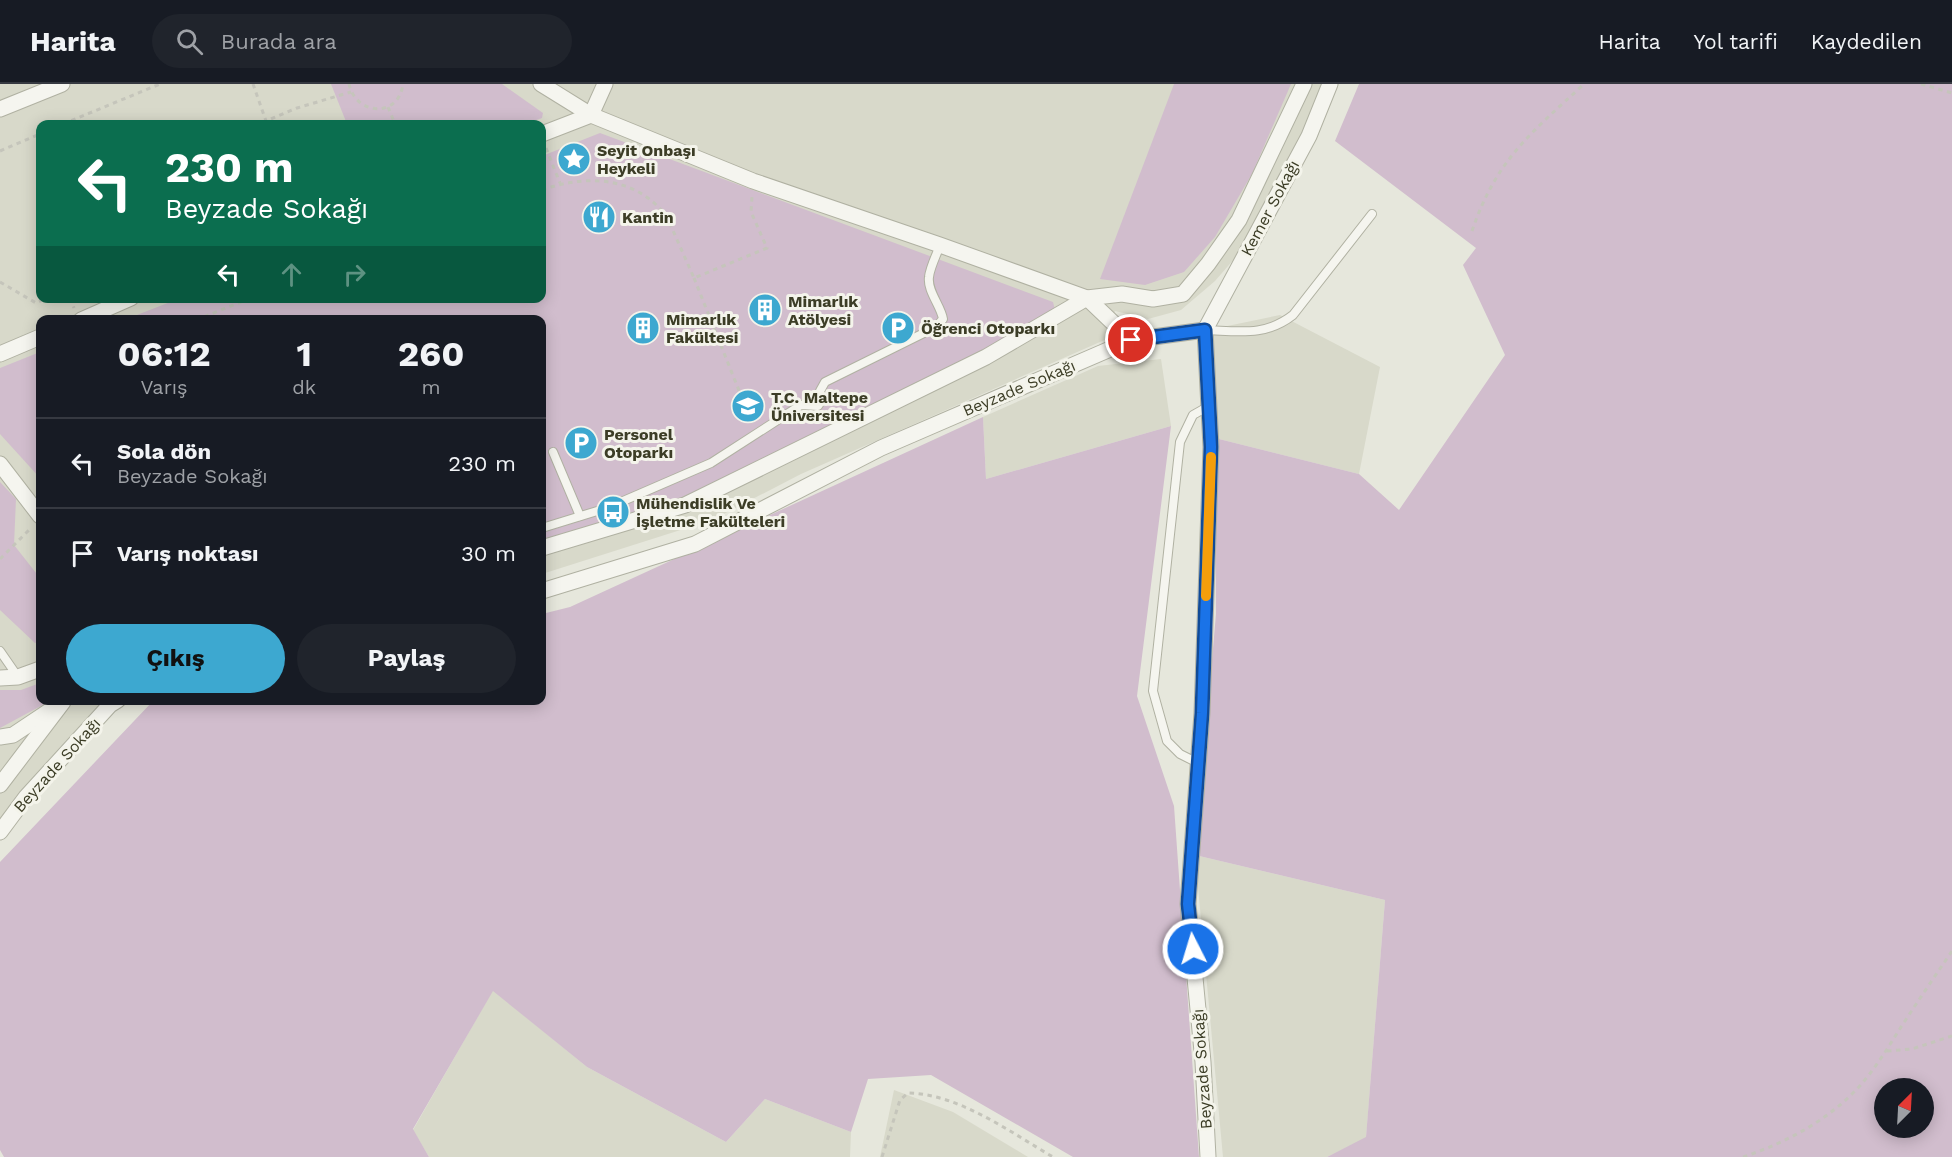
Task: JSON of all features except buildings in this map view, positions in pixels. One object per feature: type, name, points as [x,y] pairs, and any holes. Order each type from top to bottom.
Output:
[{"type":"street","points":[[541,84],[591,115],[753,181],[1087,298],[1131,340]]},
{"type":"street","points":[[546,138],[591,115],[605,84]]},
{"type":"street","points":[[546,547],[685,505],[986,357],[1087,298],[1122,294],[1153,298],[1183,294],[1208,264],[1239,220],[1304,84]]},
{"type":"street","name":"Kemer Sokağı","points":[[1205,330],[1309,136],[1330,84]]},
{"type":"street","points":[[0,108],[57,85]]},
{"type":"street","points":[[92,315],[120,303]]},
{"type":"street","name":"Beyzade Sokağı","points":[[546,590],[695,544],[881,448],[1131,340],[1205,330],[1211,447],[1202,713],[1188,904],[1203,1062],[1208,1157]]},
{"type":"street","points":[[0,354],[36,339]]},
{"type":"street","points":[[0,465],[36,521]]},
{"type":"street","points":[[0,678],[18,677],[36,670]]},
{"type":"street","points":[[0,737],[13,735],[58,705]]},
{"type":"street","points":[[0,785],[61,705]]},
{"type":"street","name":"Beyzade Sokağı","points":[[0,831],[26,797],[110,705]]},
{"type":"lane","points":[[1205,330],[1255,332],[1272,328],[1283,322],[1293,315],[1372,214]]},
{"type":"lane","points":[[546,527],[607,508],[711,463],[801,405],[818,406],[822,400],[820,391],[825,382],[936,327],[944,319],[928,278],[940,245]]},
{"type":"lane","points":[[1198,763],[1180,754],[1167,741],[1153,691],[1180,442],[1193,415],[1209,406]]},
{"type":"lane","points":[[553,452],[580,516]]},
{"type":"lane","points":[[0,651],[18,677]]},
{"type":"path","points":[[73,120],[160,84]]},
{"type":"path","points":[[253,84],[266,120]]},
{"type":"path","points":[[349,84],[351,92],[362,105],[371,109],[388,106],[400,95],[404,84]]},
{"type":"path","points":[[1472,231],[1488,190],[1507,159],[1584,84]]},
{"type":"path","points":[[1921,84],[1952,93]]},
{"type":"path","points":[[273,120],[297,108],[351,92]]},
{"type":"path","points":[[388,106],[393,120]]},
{"type":"path","points":[[0,151],[36,136]]},
{"type":"path","points":[[546,148],[560,183]]},
{"type":"path","points":[[546,188],[560,183],[595,179],[609,180],[623,184],[644,195],[662,210],[694,278],[756,434]]},
{"type":"path","points":[[694,278],[767,248],[751,212],[753,181]]},
{"type":"path","points":[[0,282],[36,303]]},
{"type":"path","points":[[208,315],[236,304]]},
{"type":"path","points":[[0,559],[36,521]]},
{"type":"path","points":[[1743,1157],[1780,1143],[1816,1123],[1855,1091],[1887,1051],[1952,951]]},
{"type":"path","points":[[1887,1051],[1912,1049],[1952,1036]]},
{"type":"path","points":[[882,1157],[900,1100],[908,1093],[926,1093],[958,1104],[1053,1157]]},
{"type":"shaded area","name":"T.C. Maltepe Üniversitesi","points":[[0,84],[1325,84],[1301,139],[1235,258],[1215,281],[1181,310],[1148,319],[1115,311],[1109,338],[801,474],[712,520],[546,573],[546,315],[36,315],[36,705],[114,705],[0,835]]},
{"type":"shaded area","points":[[331,84],[502,84],[543,113],[542,118],[536,120],[345,120]]},
{"type":"shaded area","points":[[1174,84],[1291,84],[1252,174],[1215,237],[1184,272],[1145,285],[1100,279]]},
{"type":"shaded area","points":[[1359,84],[1952,84],[1952,1157],[1327,1157],[1366,1137],[1385,900],[1195,855],[1216,614],[1215,438],[1359,474],[1399,510],[1505,355],[1463,265],[1476,248],[1335,141]]},
{"type":"shaded area","points":[[600,133],[1053,302],[1055,310],[1036,323],[713,484],[657,508],[628,513],[546,541],[546,315],[137,315],[168,303],[546,303],[546,154]]},
{"type":"shaded area","points":[[1280,315],[1380,367],[1359,474],[1215,438],[1208,330]]},
{"type":"shaded area","points":[[36,354],[36,474],[0,434],[0,368]]},
{"type":"shaded area","points":[[1161,359],[1171,426],[986,479],[983,417],[1098,366]]},
{"type":"shaded area","points":[[983,417],[986,479],[1171,426],[1137,696],[1174,806],[1199,1157],[1073,1157],[931,1075],[868,1079],[851,1132],[765,1099],[726,1142],[587,1067],[493,991],[413,1129],[429,1157],[4,1157],[0,1150],[0,862],[149,705],[546,705],[546,613],[570,607]]},
{"type":"shaded area","points":[[0,482],[16,499],[14,545],[36,573],[36,643],[0,610]]},
{"type":"shaded area","points":[[36,684],[36,705],[43,705],[0,728],[0,690],[21,690]]},
{"type":"shaded area","points":[[1195,855],[1385,900],[1366,1138],[1327,1157],[1223,1157]]},
{"type":"shaded area","points":[[493,990],[587,1067],[726,1142],[765,1099],[851,1132],[850,1157],[429,1157],[413,1130]]},
{"type":"shaded area","points":[[894,1090],[953,1112],[1028,1157],[880,1157]]},
{"type":"slow traffic","points":[[1206,596],[1211,457]]},
{"type":"place","name":"Seyit Onbaşı Heykeli","points":[[574,159]]},
{"type":"place","name":"Kantin","points":[[599,217]]},
{"type":"place","name":"Mimarlık Atölyesi","points":[[765,310]]},
{"type":"place","name":"Mimarlık Fakültesi","points":[[643,328]]},
{"type":"place","name":"Öğrenci Otoparkı","points":[[898,328]]},
{"type":"place","name":"T.C. Maltepe Üniversitesi","points":[[748,406]]},
{"type":"place","name":"Personel Otoparkı","points":[[581,443]]},
{"type":"place","name":"Mühendislik Ve İşletme Fakülteleri","points":[[613,512]]},
{"type":"route","points":[[1131,340],[1205,330],[1211,447],[1202,713],[1188,904],[1193,949]]}]
